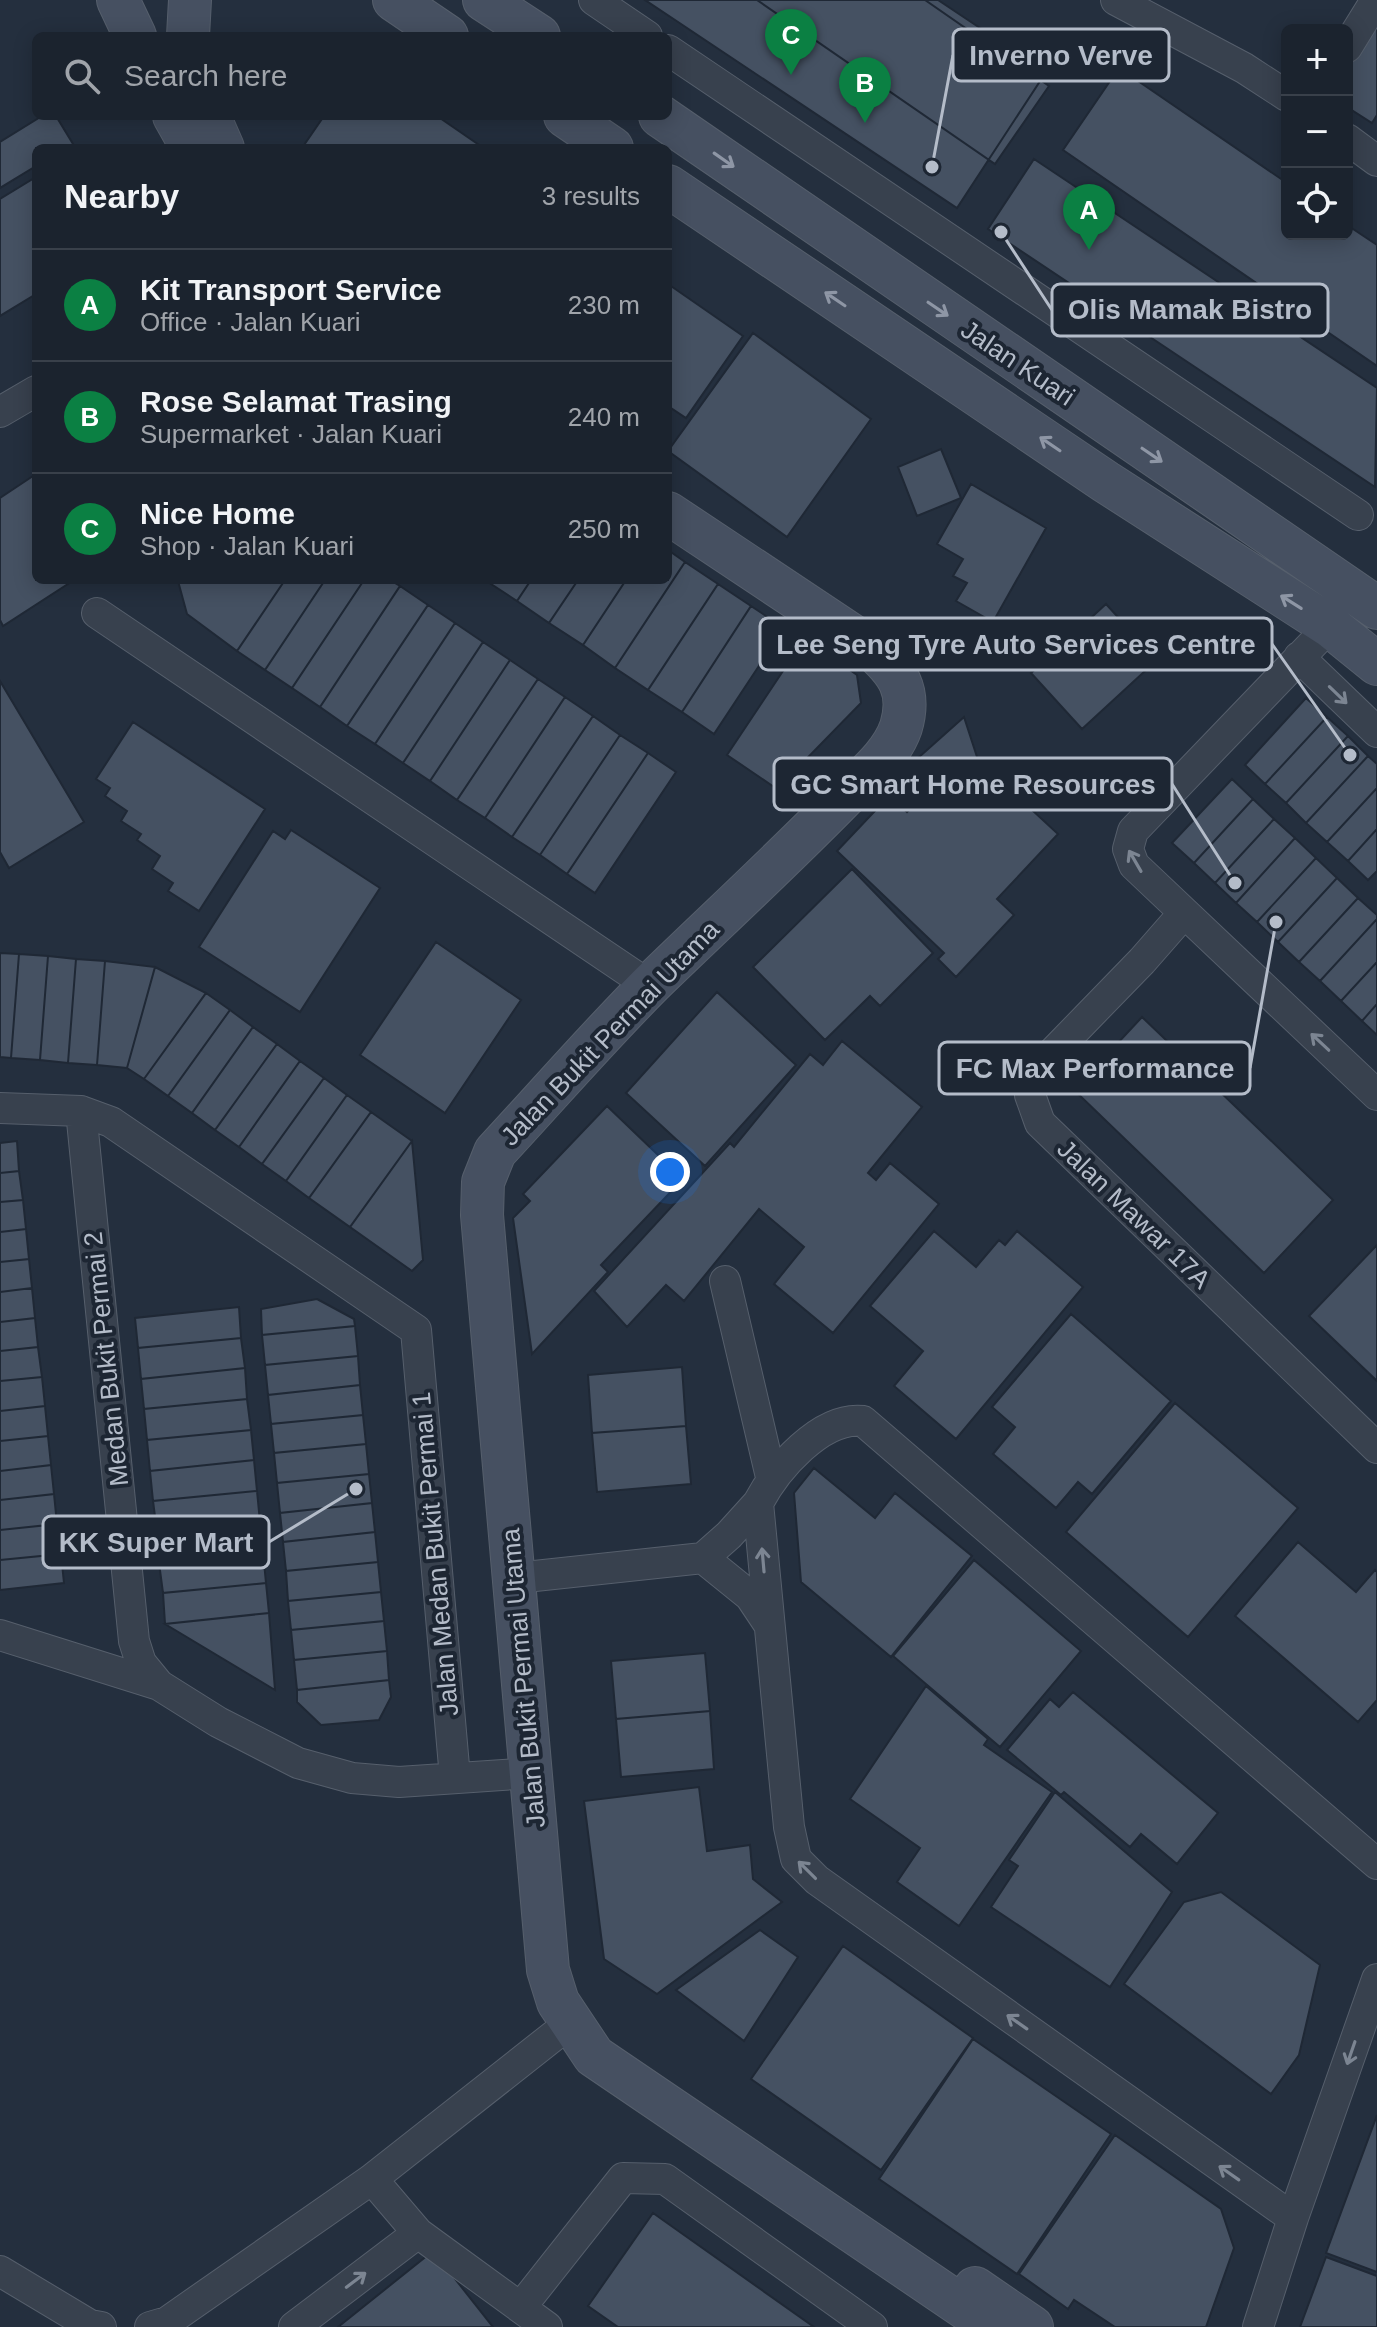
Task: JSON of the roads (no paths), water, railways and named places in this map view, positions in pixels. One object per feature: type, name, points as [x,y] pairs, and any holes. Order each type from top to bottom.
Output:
[{"type":"street","points":[[188,32],[190,0]]},
{"type":"street","points":[[394,0],[441,32]]},
{"type":"street","points":[[484,0],[533,32]]},
{"type":"street","points":[[594,0],[641,32]]},
{"type":"street","points":[[1116,0],[1244,68],[1281,92]]},
{"type":"street","points":[[1353,37],[1376,0]]},
{"type":"street","points":[[672,53],[1358,515]]},
{"type":"street","points":[[176,120],[190,144]]},
{"type":"street","points":[[211,120],[221,144]]},
{"type":"street","points":[[571,120],[606,144]]},
{"type":"street","name":"Jalan Kuari","points":[[666,120],[1377,608]]},
{"type":"street","points":[[1353,143],[1377,161]]},
{"type":"street","name":"Jalan Kuari","points":[[672,189],[1106,482],[1330,626],[1377,664]]},
{"type":"street","points":[[0,412],[32,393]]},
{"type":"street","name":"Jalan Bukit Permai Utama","points":[[672,516],[871,648],[893,667],[903,687],[905,709],[901,728],[891,749],[800,842],[650,986],[495,1152],[483,1182],[482,1215],[548,1970],[558,2002],[594,2056],[993,2327]]},
{"type":"street","points":[[97,613],[650,986]]},
{"type":"street","points":[[1330,626],[1133,831],[1128,849],[1134,865],[1377,1095]]},
{"type":"street","points":[[1299,657],[1377,732]]},
{"type":"street","name":"Jalan Mawar 17A","points":[[1184,913],[1040,1066],[1030,1095],[1040,1123],[1377,1448]]},
{"type":"street","points":[[0,1108],[81,1111]]},
{"type":"street","name":"Jalan Medan Bukit Permai 1","points":[[81,1111],[111,1122],[416,1330],[455,1778]]},
{"type":"street","name":"Medan Bukit Permai 2","points":[[81,1111],[134,1641],[141,1663],[159,1685],[218,1722],[298,1763],[352,1778],[399,1782],[531,1773]]},
{"type":"street","points":[[725,1281],[764,1490],[768,1623],[789,1827],[796,1859],[817,1880],[1293,2218]]},
{"type":"street","points":[[516,1578],[703,1558],[729,1535],[764,1490],[833,1425],[848,1419],[863,1421],[1377,1864]]},
{"type":"street","points":[[703,1558],[750,1596],[768,1623]]},
{"type":"street","points":[[0,1635],[159,1685]]},
{"type":"street","points":[[1258,2327],[1377,1979]]},
{"type":"street","points":[[150,2327],[167,2322],[372,2179],[570,2023],[606,2037],[1032,2327]]},
{"type":"street","points":[[521,2307],[623,2178],[665,2179],[872,2327]]},
{"type":"street","points":[[372,2179],[418,2233],[547,2327]]},
{"type":"street","points":[[294,2327],[418,2233]]},
{"type":"street","points":[[0,2271],[67,2313],[101,2327]]},
{"type":"place","name":"Nice Home","points":[[791,75]]},
{"type":"place","name":"Rose Selamat Trasing","points":[[865,123]]},
{"type":"place","name":"Inverno Verve","points":[[932,167]]},
{"type":"place","name":"Olis Mamak Bistro","points":[[1001,232]]},
{"type":"place","name":"Kit Transport Service","points":[[1089,250]]},
{"type":"place","name":"Lee Seng Tyre Auto Services Centre","points":[[1350,755]]},
{"type":"place","name":"GC Smart Home Resources","points":[[1235,883]]},
{"type":"place","name":"FC Max Performance","points":[[1276,922]]},
{"type":"place","name":"KK Super Mart","points":[[356,1489]]}]
